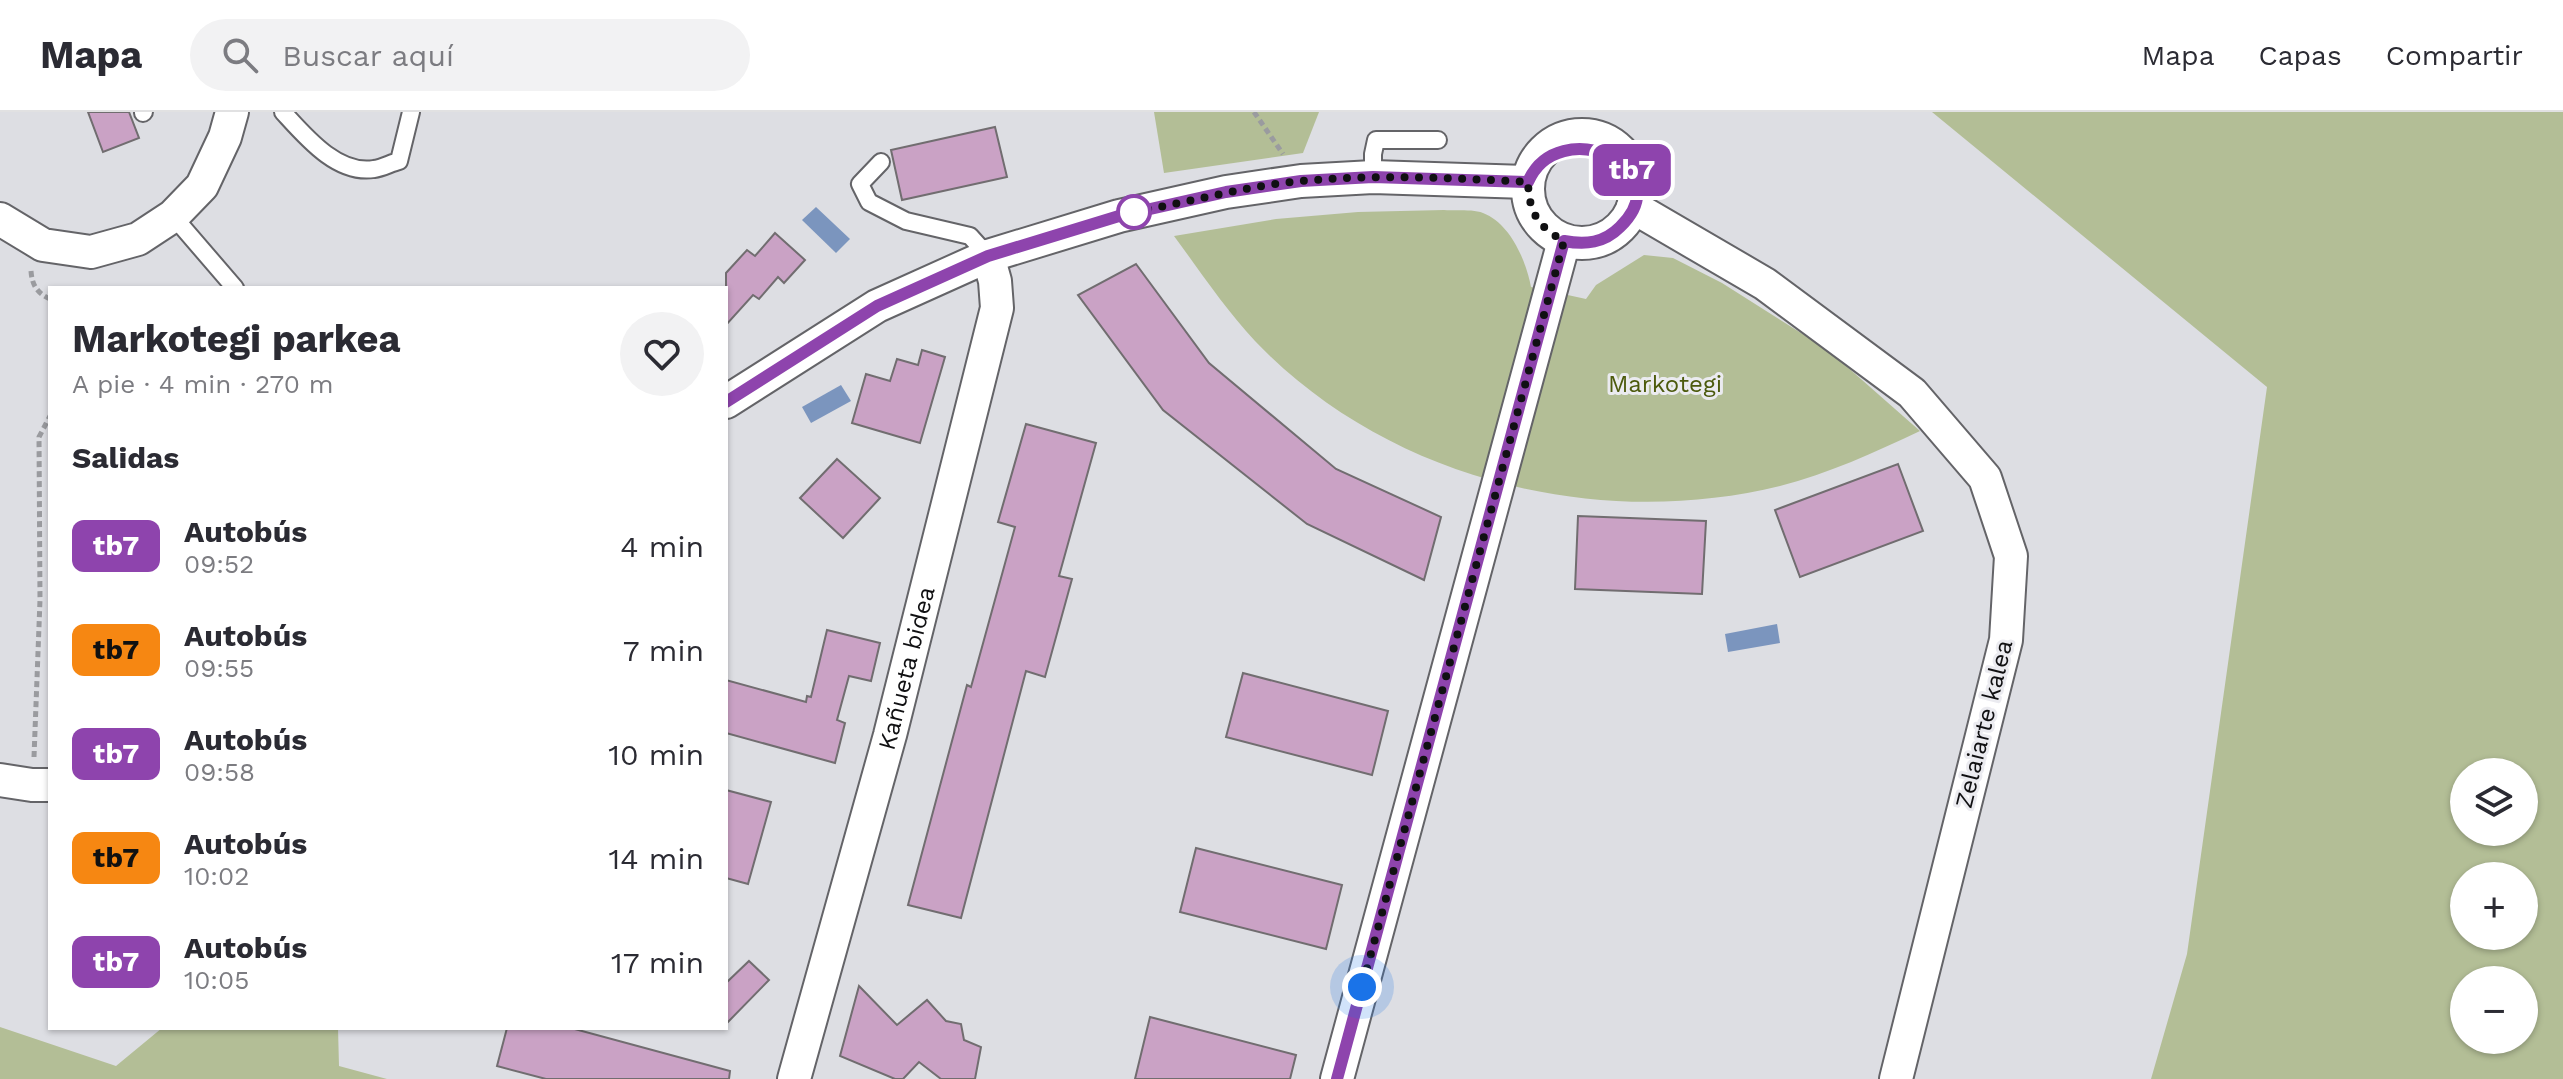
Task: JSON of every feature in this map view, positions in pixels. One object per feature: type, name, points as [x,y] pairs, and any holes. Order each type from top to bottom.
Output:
[{"type":"street","points":[[0,219],[43,245],[91,252],[138,239],[173,216],[202,186],[225,137],[232,112]]},
{"type":"street","points":[[1565,124],[1616,147],[1627,159],[1634,174],[1636,190],[1633,207],[1625,222],[1613,234],[1598,241],[1580,244],[1564,241],[1548,232],[1535,218],[1528,201],[1532,166],[1565,124]]},
{"type":"street","points":[[728,401],[877,306],[988,256],[1119,216],[1226,192],[1301,181],[1373,177],[1528,182]]},
{"type":"street","name":"Zelaiarte kalea","points":[[1633,207],[1765,284],[1912,393],[1985,478],[2011,556],[2006,640],[1896,1079]]},
{"type":"street","points":[[1337,1079],[1564,241]]},
{"type":"street","name":"Kañueta bidea","points":[[794,1079],[890,735],[997,308],[995,281],[988,256]]},
{"type":"street","points":[[0,780],[41,785]]},
{"type":"lane","points":[[283,112],[322,153],[343,164],[372,170],[399,161],[411,112]]},
{"type":"lane","points":[[1373,177],[1376,140],[1438,140]]},
{"type":"lane","points":[[881,162],[860,184],[869,202],[906,221],[970,236],[988,256]]},
{"type":"lane","points":[[173,216],[233,286]]},
{"type":"path","points":[[1254,112],[1301,181]]},
{"type":"path","points":[[41,785],[39,437],[48,420]]},
{"type":"green space","points":[[1154,112],[1319,112],[1303,153],[1164,173]]},
{"type":"green space","points":[[1932,112],[2563,112],[2563,1079],[2151,1079],[2187,954],[2267,387]]},
{"type":"green space","name":"Markotegi","points":[[1358,212],[1479,212],[1493,218],[1516,244],[1531,287],[1586,299],[1596,285],[1644,255],[1673,258],[1722,283],[1828,350],[1920,431],[1851,462],[1798,481],[1710,498],[1639,502],[1568,496],[1498,482],[1431,459],[1367,428],[1308,389],[1244,329],[1174,236],[1276,219]]},
{"type":"green space","points":[[0,1027],[116,1066],[160,1030],[338,1030],[339,1066],[387,1079],[0,1079]]},
{"type":"water","points":[[816,207],[850,239],[836,253],[802,220]]},
{"type":"water","points":[[841,385],[851,401],[811,423],[802,407]]},
{"type":"water","points":[[1777,624],[1780,643],[1728,652],[1725,634]]},
{"type":"building","points":[[88,112],[129,112],[139,138],[103,152]]},
{"type":"building","points":[[995,127],[1007,177],[902,200],[891,150]]},
{"type":"building","points":[[775,233],[805,260],[784,283],[778,277],[759,299],[753,295],[728,323],[726,273],[747,250],[755,256]]},
{"type":"building","points":[[1136,264],[1209,363],[1336,469],[1441,517],[1424,580],[1307,524],[1163,410],[1078,295]]},
{"type":"building","points":[[922,350],[945,357],[920,443],[852,423],[866,374],[890,381],[897,359],[918,365]]},
{"type":"building","points":[[1026,424],[1096,443],[1059,576],[1072,579],[1045,677],[1026,671],[961,918],[908,905],[967,685],[971,687],[1015,527],[998,522]]},
{"type":"building","points":[[837,459],[880,498],[843,538],[800,498]]},
{"type":"building","points":[[1898,464],[1923,531],[1800,577],[1775,510]]},
{"type":"building","points":[[1578,516],[1706,521],[1702,594],[1575,589]]},
{"type":"building","points":[[827,630],[880,643],[871,681],[849,676],[837,720],[845,723],[835,763],[728,734],[728,681],[806,702],[807,696],[811,697]]},
{"type":"building","points":[[1243,673],[1388,711],[1372,775],[1226,737]]},
{"type":"building","points":[[728,791],[771,802],[748,884],[728,879]]},
{"type":"building","points":[[1196,848],[1342,885],[1326,949],[1180,912]]},
{"type":"building","points":[[749,961],[769,980],[728,1022],[728,981]]},
{"type":"building","points":[[859,986],[897,1025],[927,1000],[946,1021],[961,1024],[964,1040],[981,1047],[975,1079],[941,1079],[919,1062],[903,1079],[895,1079],[840,1056]]},
{"type":"building","points":[[1150,1017],[1296,1055],[1290,1079],[1135,1079]]},
{"type":"building","points":[[506,1030],[578,1030],[730,1071],[729,1079],[546,1079],[497,1066]]},
{"type":"bus line","name":"tb7","points":[[728,401],[877,306],[988,256],[1119,216],[1226,192],[1301,181],[1373,177],[1528,182],[1532,166],[1553,143],[1585,135],[1616,147],[1627,159],[1634,174],[1636,190],[1633,207],[1625,222],[1613,234],[1598,241],[1580,244],[1564,241],[1337,1079]]},
{"type":"route","points":[[1134,212],[1226,192],[1301,181],[1373,177],[1528,182],[1528,201],[1535,218],[1548,232],[1564,241],[1362,987]]}]
